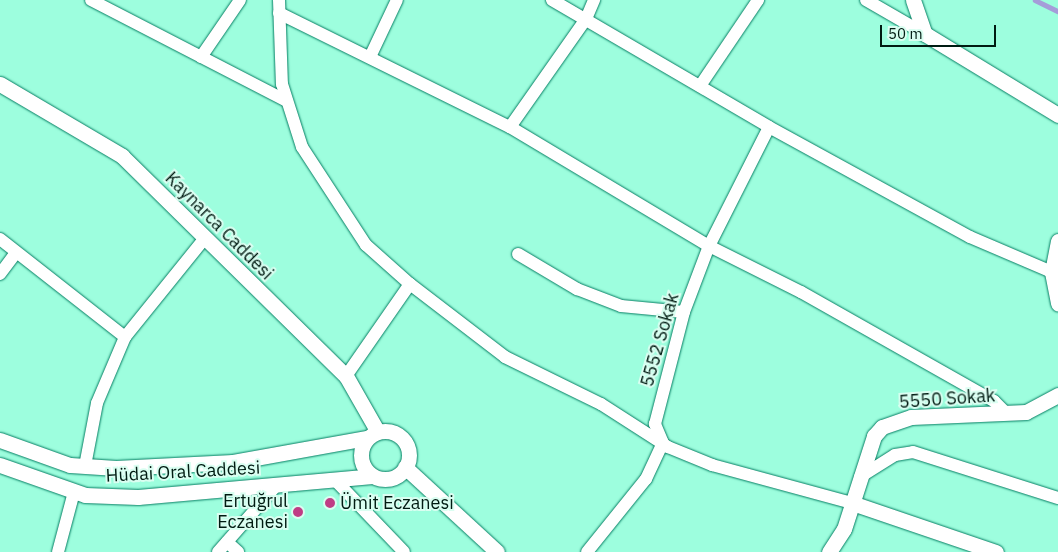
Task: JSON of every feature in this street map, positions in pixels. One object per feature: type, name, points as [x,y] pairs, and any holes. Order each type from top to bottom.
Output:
[{"type":"street","points":[[91,0],[285,100]]},
{"type":"street","points":[[201,57],[240,0]]},
{"type":"street","points":[[370,57],[397,0]]},
{"type":"street","points":[[552,0],[768,127],[970,237],[1052,272]]},
{"type":"street","points":[[510,127],[586,20],[594,0]]},
{"type":"street","points":[[700,86],[758,0]]},
{"type":"street","points":[[866,0],[1058,115]]},
{"type":"street","points":[[913,0],[925,34]]},
{"type":"street","points":[[279,6],[370,57],[510,127],[709,246],[801,292],[994,402],[1007,414]]},
{"type":"street","points":[[279,6],[285,100],[302,147],[355,231],[410,284],[505,357],[601,404],[663,443],[712,465],[852,504],[996,552]]},
{"type":"street","name":"Kaynarca Caddesi","points":[[0,84],[113,148],[346,376],[372,435]]},
{"type":"street","name":"5552 Sokak","points":[[663,443],[655,424],[684,312],[709,246],[768,127]]},
{"type":"street","points":[[85,466],[97,403],[126,336],[205,238]]},
{"type":"street","points":[[0,239],[126,336]]},
{"type":"street","points":[[1058,241],[1052,272],[1058,303]]},
{"type":"street","points":[[0,274],[16,253]]},
{"type":"street","points":[[518,254],[577,289],[621,306],[684,312]]},
{"type":"street","points":[[346,376],[410,284]]},
{"type":"street","name":"5550 Sokak","points":[[830,552],[852,504],[874,436],[896,420],[1007,414],[1056,401]]},
{"type":"street","points":[[372,435],[401,438],[408,448],[405,468],[391,478],[372,476],[361,462],[372,435]]},
{"type":"street","name":"Hüdai Oral Caddesi","points":[[0,440],[70,465],[85,466],[233,462],[372,435]]},
{"type":"street","points":[[587,552],[646,479],[663,443]]},
{"type":"street","points":[[860,477],[895,455],[913,452],[1058,498]]},
{"type":"street","name":"Hüdai Oral Caddesi","points":[[0,466],[74,492],[138,497],[336,481],[372,476]]},
{"type":"street","points":[[405,468],[497,552]]},
{"type":"street","points":[[336,481],[404,552]]},
{"type":"street","points":[[218,552],[276,486]]},
{"type":"street","points":[[58,552],[74,492]]},
{"type":"street","points":[[227,542],[238,552]]},
{"type":"waterway","points":[[1035,0],[1058,11]]},
{"type":"place","name":"Ümit Eczanesi","points":[[330,503]]},
{"type":"place","name":"Ertuğrul Eczanesi","points":[[298,512]]}]
